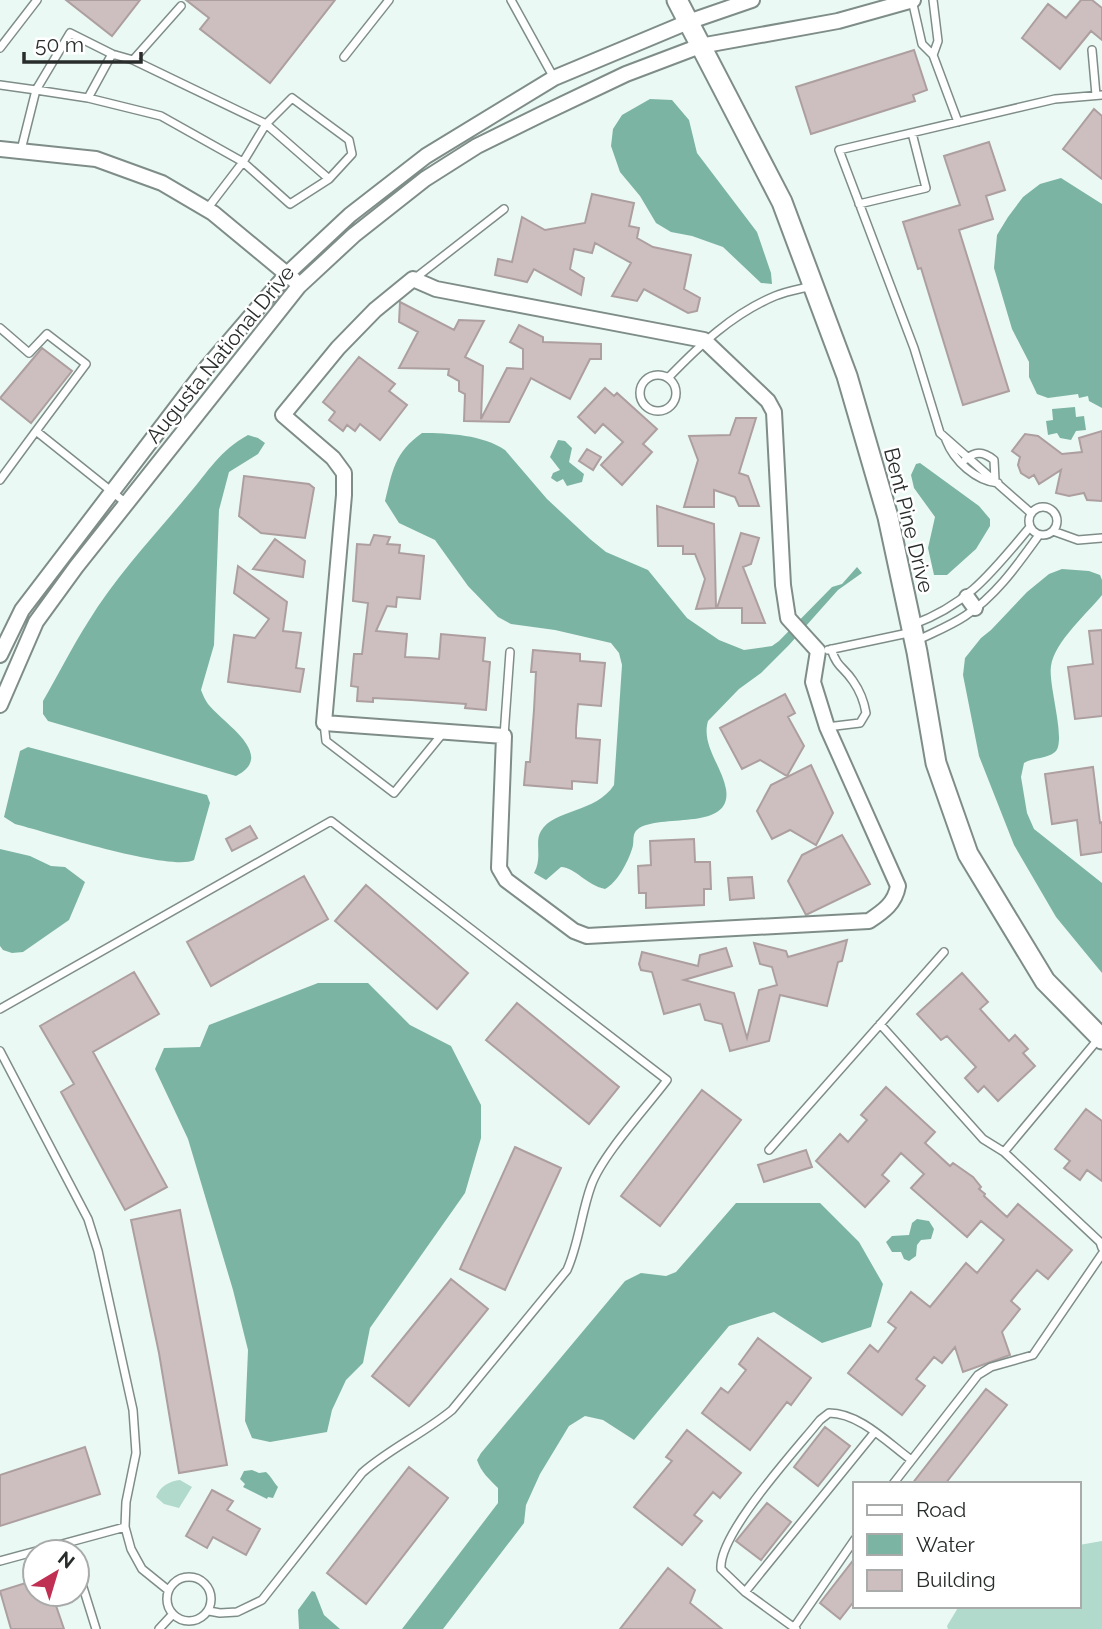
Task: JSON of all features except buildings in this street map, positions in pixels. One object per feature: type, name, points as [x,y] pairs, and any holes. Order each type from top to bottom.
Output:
[{"type":"street","name":"Bent Pine Drive","points":[[677,0],[782,202],[847,376],[884,505],[913,633],[936,763],[968,854],[1045,981],[1101,1037]]},
{"type":"street","name":"Augusta National Drive","points":[[0,655],[22,610],[208,366],[288,274],[350,215],[426,156],[554,78],[688,22],[752,0]]},
{"type":"street","name":"Augusta National Drive","points":[[0,705],[36,622],[126,503],[299,286],[354,235],[425,179],[477,146],[626,74],[700,46],[838,20],[912,0]]},
{"type":"street","points":[[0,149],[96,159],[162,183],[207,209],[288,274],[299,286]]},
{"type":"street","points":[[413,279],[436,289],[704,340],[768,401],[774,412],[783,585],[788,618],[807,640],[824,650],[813,682],[827,727],[898,886],[891,904],[869,920],[587,936],[574,931],[506,880],[499,868],[504,736],[324,723],[344,473],[333,458],[283,415],[347,338],[374,310],[413,279]]},
{"type":"lane","points":[[0,48],[37,0]]},
{"type":"lane","points":[[344,57],[388,0]]},
{"type":"lane","points":[[511,0],[554,78]]},
{"type":"lane","points":[[912,0],[922,44],[933,55],[958,122]]},
{"type":"lane","points":[[933,0],[937,41],[933,55]]},
{"type":"lane","points":[[133,60],[180,6]]},
{"type":"lane","points":[[21,150],[36,90],[70,33],[266,124],[329,178]]},
{"type":"lane","points":[[997,482],[985,482],[965,461],[952,455],[940,433],[914,348],[839,150],[1055,99],[1099,95],[1091,50]]},
{"type":"lane","points":[[88,98],[112,54]]},
{"type":"lane","points":[[0,85],[88,98],[161,116],[243,162],[290,204],[329,178],[352,154],[349,140],[292,98],[266,124],[243,162],[207,209]]},
{"type":"lane","points":[[859,204],[926,188],[912,133]]},
{"type":"lane","points":[[413,279],[504,209]]},
{"type":"lane","points":[[668,378],[704,340],[747,310],[777,295],[813,286]]},
{"type":"lane","points":[[0,328],[29,353],[47,334],[86,364],[0,480]]},
{"type":"lane","points":[[657,375],[668,378],[676,394],[672,405],[662,411],[650,410],[640,395],[643,384],[657,375]]},
{"type":"lane","points":[[36,431],[126,503]]},
{"type":"lane","points":[[965,461],[977,453],[986,453],[994,460],[997,482],[1031,513]]},
{"type":"lane","points":[[1030,527],[1039,535],[1049,534],[1053,531],[1056,517],[1050,509],[1041,507],[1031,513]]},
{"type":"lane","points":[[913,633],[936,617],[971,603],[985,579],[1030,527],[1031,513]]},
{"type":"lane","points":[[1053,531],[1078,540],[1101,539]]},
{"type":"lane","points":[[827,727],[859,723],[866,712],[863,698],[852,679],[824,650],[948,626],[971,603],[1011,574],[1039,535]]},
{"type":"lane","points":[[504,736],[510,652]]},
{"type":"lane","points":[[324,723],[326,741],[394,793],[443,733]]},
{"type":"lane","points":[[0,1009],[331,821],[667,1080],[601,1166],[591,1186],[576,1250],[568,1270],[452,1410],[432,1426],[379,1458],[362,1474],[262,1600],[237,1612],[209,1611]]},
{"type":"lane","points":[[769,1150],[944,952]]},
{"type":"lane","points":[[880,1024],[983,1139],[1004,1152],[1100,1242],[1102,1248]]},
{"type":"lane","points":[[1004,1152],[1101,1037]]},
{"type":"lane","points":[[0,1051],[88,1219],[98,1251],[133,1410],[136,1453],[126,1502],[125,1527],[131,1549],[142,1569],[168,1590]]},
{"type":"lane","points":[[895,1482],[978,1375],[991,1367],[1033,1355],[1102,1254]]},
{"type":"lane","points":[[853,1542],[795,1628],[745,1592],[721,1569],[720,1560],[724,1548],[744,1515],[812,1430],[829,1413],[841,1413],[856,1420],[910,1460]]},
{"type":"lane","points":[[745,1592],[874,1433]]},
{"type":"lane","points":[[84,1538],[125,1527]]},
{"type":"lane","points":[[0,1561],[21,1555]]},
{"type":"lane","points":[[182,1577],[193,1577],[207,1585],[212,1597],[209,1611],[198,1621],[185,1626],[172,1615],[166,1603],[168,1590],[182,1577]]},
{"type":"lane","points":[[89,1608],[96,1629]]},
{"type":"lane","points":[[159,1629],[172,1615]]},
{"type":"shaded area","points":[[180,1480],[192,1487],[179,1508],[164,1504],[156,1497],[166,1485]]},
{"type":"shaded area","points":[[1102,1541],[1102,1629],[948,1629],[947,1626],[958,1608],[1081,1608],[1081,1545]]},
{"type":"water","points":[[650,99],[672,100],[689,120],[697,153],[757,232],[772,284],[761,283],[723,247],[671,232],[656,223],[640,196],[620,172],[611,146],[613,129],[622,115]]},
{"type":"water","points":[[1061,178],[1102,204],[1102,408],[1089,401],[1088,396],[1079,398],[1078,394],[1048,398],[1037,394],[1029,377],[1029,362],[1012,329],[994,268],[997,235],[1008,217],[1023,197],[1040,184]]},
{"type":"water","points":[[1075,407],[1076,417],[1084,416],[1086,430],[1076,431],[1071,440],[1060,438],[1057,433],[1048,435],[1046,421],[1053,420],[1052,409]]},
{"type":"water","points":[[422,433],[476,438],[505,450],[547,499],[590,539],[606,552],[648,570],[687,618],[719,640],[744,650],[772,646],[832,587],[842,584],[857,567],[862,573],[838,590],[789,645],[761,673],[739,689],[708,721],[707,739],[726,789],[725,802],[719,811],[694,819],[649,824],[638,829],[625,866],[614,882],[605,889],[566,868],[561,867],[546,880],[534,873],[538,861],[539,835],[547,824],[555,818],[597,801],[614,785],[622,665],[619,653],[611,643],[555,630],[511,624],[498,617],[468,586],[435,540],[399,523],[385,501],[390,480],[400,455]]},
{"type":"water","points":[[248,435],[265,443],[258,454],[229,472],[219,510],[214,645],[201,690],[208,704],[235,730],[249,749],[251,759],[247,768],[236,776],[48,721],[43,714],[43,701],[99,605],[215,462],[230,447]]},
{"type":"water","points":[[558,440],[565,441],[572,448],[569,462],[584,474],[582,482],[567,486],[563,479],[557,482],[551,478],[553,473],[560,470],[550,457]]},
{"type":"water","points":[[920,463],[979,506],[990,519],[990,526],[976,549],[947,575],[934,575],[928,548],[935,517],[914,488],[911,475],[916,464]]},
{"type":"water","points":[[1062,569],[1089,571],[1100,575],[1102,595],[1065,638],[1051,666],[1058,746],[1052,754],[1024,763],[1021,777],[1027,813],[1034,829],[1102,883],[1102,973],[1056,917],[1014,845],[979,756],[963,675],[965,658],[981,638],[1027,592],[1049,574]]},
{"type":"water","points":[[28,747],[207,795],[210,803],[194,860],[161,861],[136,856],[15,824],[4,817],[20,751]]},
{"type":"water","points":[[0,849],[30,856],[51,866],[65,867],[85,882],[69,920],[23,952],[12,953],[0,946]]},
{"type":"water","points":[[318,983],[368,983],[410,1025],[451,1046],[481,1105],[481,1138],[465,1193],[370,1328],[363,1363],[346,1380],[332,1410],[327,1432],[270,1442],[252,1438],[245,1421],[248,1350],[233,1290],[188,1139],[155,1069],[164,1048],[200,1047],[209,1025]]},
{"type":"water","points":[[736,1203],[820,1203],[859,1242],[883,1284],[871,1327],[822,1343],[774,1312],[729,1326],[634,1440],[603,1420],[585,1416],[569,1426],[540,1474],[526,1505],[524,1523],[443,1629],[402,1629],[498,1503],[498,1488],[483,1472],[477,1460],[481,1453],[625,1281],[641,1273],[666,1276],[676,1272]]},
{"type":"water","points":[[917,1219],[929,1221],[934,1229],[931,1239],[921,1240],[917,1245],[916,1256],[909,1261],[904,1259],[901,1252],[892,1252],[886,1242],[892,1236],[909,1235],[912,1223]]},
{"type":"water","points":[[244,1471],[266,1472],[271,1477],[278,1487],[273,1498],[267,1499],[243,1487],[245,1484],[240,1479]]},
{"type":"water","points":[[312,1591],[315,1592],[324,1615],[340,1629],[299,1629],[298,1610]]}]
